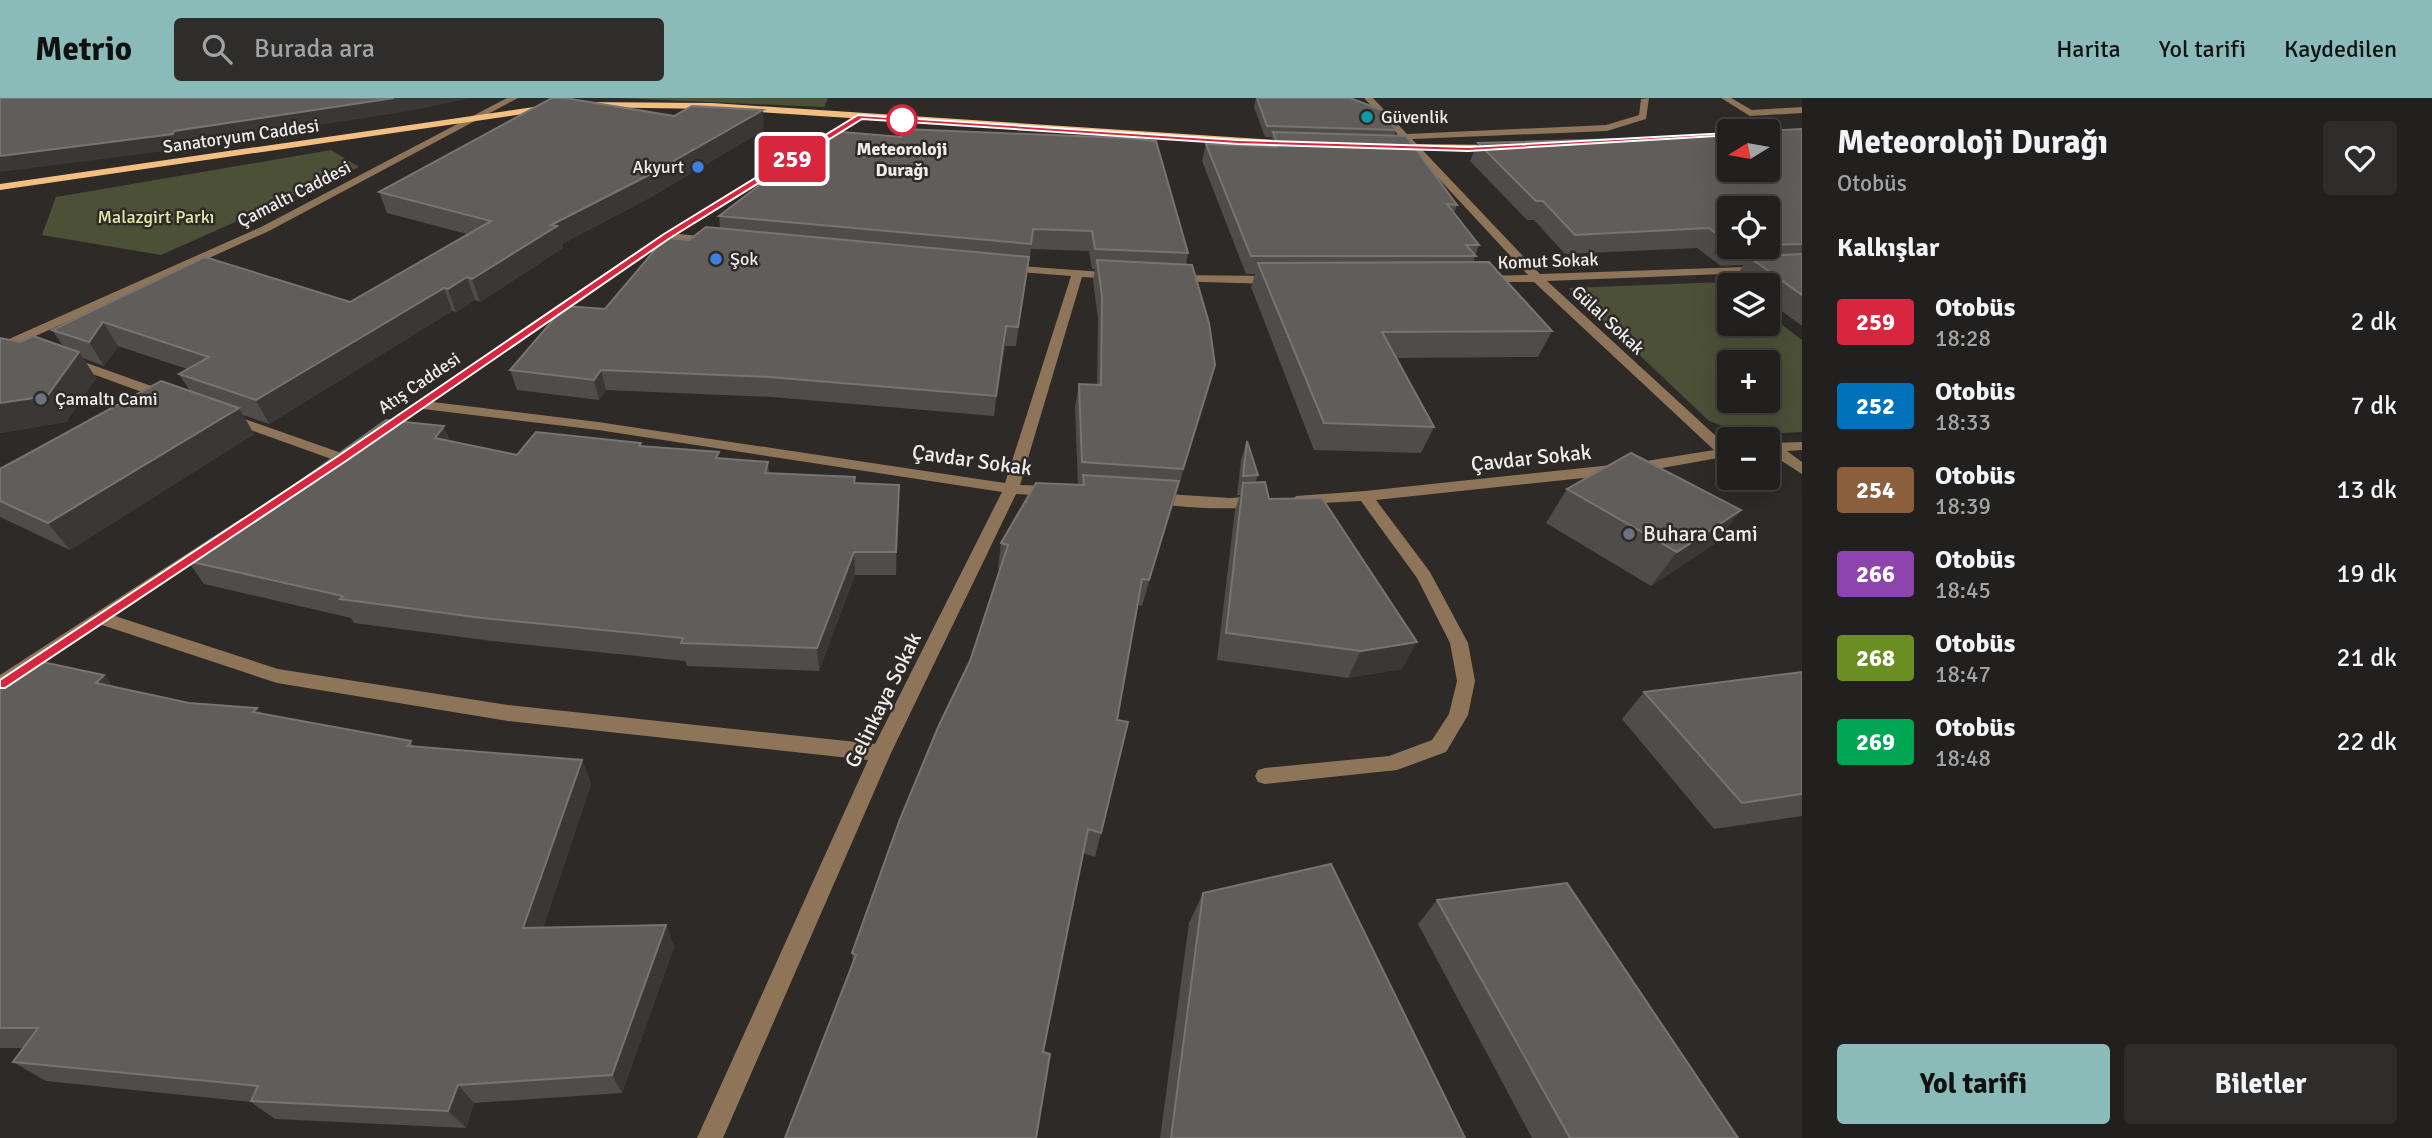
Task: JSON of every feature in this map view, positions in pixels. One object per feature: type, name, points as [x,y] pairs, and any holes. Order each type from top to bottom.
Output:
[{"type":"main road","points":[[574,105],[712,106],[1307,144]]},
{"type":"main road","name":"Sanatoryum Caddesi","points":[[0,187],[561,106]]},
{"type":"main road","points":[[1376,146],[1509,147]]},
{"type":"street","name":"Çamaltı Caddesi","points":[[0,348],[265,229],[514,98]]},
{"type":"street","name":"Gülal Sokak","points":[[1368,98],[1539,279],[1717,443]]},
{"type":"street","points":[[1725,98],[1750,114],[1802,110]]},
{"type":"street","points":[[1403,136],[1607,128],[1643,117],[1645,99]]},
{"type":"street","points":[[1363,108],[1375,112],[1386,125]]},
{"type":"street","name":"Atış Caddesi","points":[[211,411],[348,454],[667,236],[861,117]]},
{"type":"street","points":[[667,236],[722,241]]},
{"type":"street","points":[[995,267],[1128,277]]},
{"type":"street","name":"Komut Sokak","points":[[1469,280],[1802,268]]},
{"type":"street","name":"Gelinkaya Sokak","points":[[710,1138],[881,754],[1012,489],[1077,275]]},
{"type":"street","points":[[1154,278],[1288,280]]},
{"type":"street","points":[[14,341],[185,402]]},
{"type":"street","name":"Çavdar Sokak","points":[[420,405],[598,426],[1012,489],[1066,492]]},
{"type":"street","points":[[1780,447],[1802,446]]},
{"type":"street","name":"Çavdar Sokak","points":[[1133,497],[1230,503],[1365,496],[1640,467],[1717,454]]},
{"type":"street","points":[[1780,454],[1802,469]]},
{"type":"street","points":[[1265,776],[1390,764],[1438,746],[1458,715],[1466,681],[1459,643],[1424,576],[1365,496]]},
{"type":"street","points":[[0,684],[250,519]]},
{"type":"street","points":[[99,617],[277,676],[508,713],[881,754]]},
{"type":"green space","points":[[618,98],[828,98],[824,107]]},
{"type":"green space","name":"Malazgirt Parkı","points":[[331,150],[359,167],[161,255],[42,235],[56,197]]},
{"type":"green space","points":[[1717,282],[1717,336],[1780,336],[1780,323],[1802,340],[1802,432],[1780,433],[1780,427],[1726,427],[1709,421],[1569,288]]},
{"type":"building","points":[[0,98],[394,98],[174,131],[173,134],[0,156]]},
{"type":"building","points":[[552,98],[674,116],[692,106],[763,110],[647,176],[551,225],[557,226],[472,279],[467,277],[448,289],[444,288],[256,400],[179,374],[209,357],[103,322],[89,342],[52,330],[205,257],[350,302],[491,221],[379,192]]},
{"type":"building","points":[[1257,98],[1350,98],[1382,110],[1396,130],[1267,126]]},
{"type":"building","points":[[903,129],[1156,141],[1188,253],[1095,249],[1092,231],[1033,229],[1031,244],[719,216],[831,131],[901,137]]},
{"type":"building","points":[[1802,129],[1802,244],[1780,245],[1780,196],[1717,196],[1717,234],[1709,228],[1575,235],[1543,201],[1536,201],[1478,143],[1717,134],[1717,182],[1780,182],[1780,130]]},
{"type":"building","points":[[1273,132],[1406,136],[1457,205],[1447,204],[1479,245],[1466,245],[1476,256],[1251,256],[1206,144],[1275,147],[1278,146]]},
{"type":"building","points":[[706,227],[1029,257],[1018,327],[1006,326],[996,396],[769,377],[601,370],[594,380],[510,370],[565,306],[605,309],[665,238],[689,240]]},
{"type":"building","points":[[1802,254],[1802,295],[1780,279],[1780,273],[1771,273],[1752,259],[1780,259],[1780,255]]},
{"type":"building","points":[[1097,260],[1192,265],[1209,323],[1215,365],[1183,469],[1082,462],[1079,384],[1101,385],[1102,296]]},
{"type":"building","points":[[1489,262],[1552,331],[1382,332],[1434,427],[1324,423],[1258,263]]},
{"type":"building","points":[[33,336],[79,352],[47,396],[0,403],[0,338],[20,342]]},
{"type":"building","points":[[161,381],[239,408],[48,523],[0,501],[0,469]]},
{"type":"building","points":[[386,420],[444,426],[435,438],[517,455],[536,432],[641,443],[639,446],[719,452],[716,458],[768,462],[765,473],[855,477],[854,483],[899,485],[896,552],[854,552],[817,648],[681,643],[683,638],[482,618],[340,599],[343,596],[188,561]]},
{"type":"building","points":[[1247,441],[1258,475],[1243,476]]},
{"type":"building","points":[[1631,453],[1741,510],[1677,552],[1567,489]]},
{"type":"building","points":[[1083,475],[1179,481],[1149,580],[1142,579],[1117,720],[1128,722],[1101,833],[1088,829],[1043,1052],[1050,1054],[1036,1138],[785,1138],[856,955],[852,953],[900,819],[939,725],[970,661],[1008,545],[1001,543],[1036,483],[1084,485]]},
{"type":"building","points":[[1265,482],[1269,499],[1322,498],[1417,642],[1361,651],[1226,633],[1243,483]]},
{"type":"building","points":[[33,660],[104,675],[96,683],[189,703],[257,708],[253,712],[411,741],[408,746],[582,760],[523,928],[666,925],[612,1075],[458,1085],[448,1111],[251,1101],[258,1086],[13,1062],[38,1028],[0,1028],[0,684]]},
{"type":"building","points":[[1802,672],[1802,794],[1742,803],[1644,692]]},
{"type":"building","points":[[1331,864],[1465,1138],[1171,1138],[1203,893]]},
{"type":"building","points":[[1567,883],[1738,1138],[1570,1138],[1437,900]]},
{"type":"bus line","name":"259","points":[[0,684],[342,458],[667,236],[861,117],[1238,142],[1468,149],[1717,136]]},
{"type":"place","name":"Güvenlik","points":[[1367,117]]},
{"type":"place","name":"Meteoroloji Durağı","points":[[902,120]]},
{"type":"place","name":"Akyurt","points":[[698,167]]},
{"type":"place","name":"Şok","points":[[716,259]]},
{"type":"place","name":"Çamaltı Cami","points":[[41,399]]},
{"type":"place","name":"Buhara Cami","points":[[1629,534]]}]
